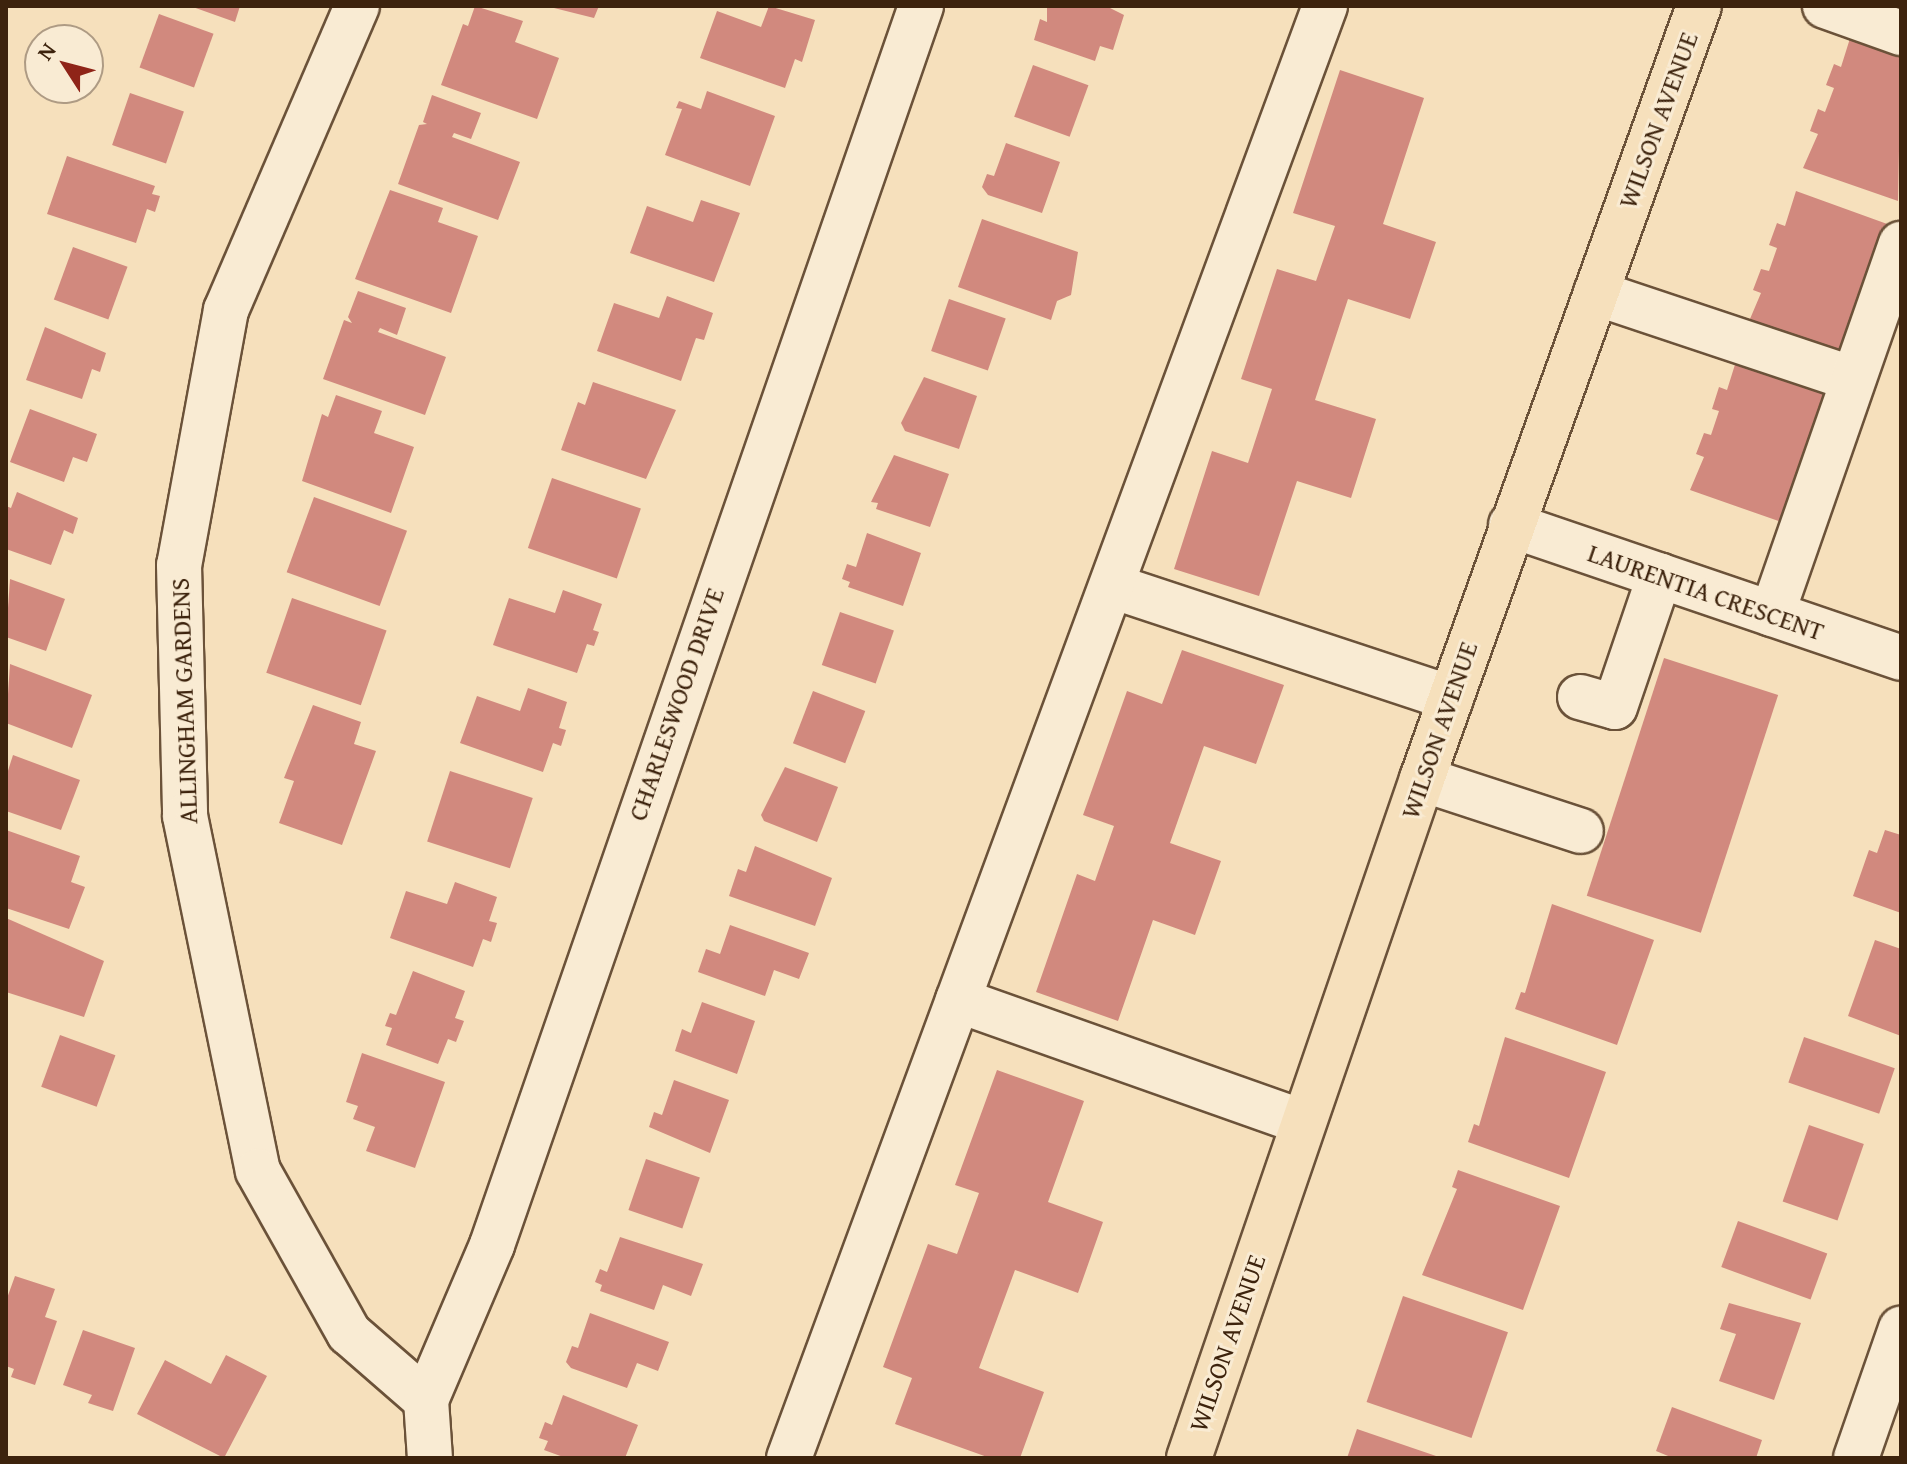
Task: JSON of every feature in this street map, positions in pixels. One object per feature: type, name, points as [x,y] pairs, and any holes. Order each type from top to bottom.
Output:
[{"type":"main road","name":"WILSON AVENUE","points":[[1189,1458],[1302,1122],[1511,525],[1699,6]]},
{"type":"street","name":"ALLINGHAM GARDENS","points":[[357,6],[226,310],[179,565],[185,816],[258,1171],[349,1333],[426,1400]]},
{"type":"street","name":"CHARLESWOOD DRIVE","points":[[426,1400],[492,1245],[921,6]]},
{"type":"street","points":[[789,1458],[1325,6]]},
{"type":"street","points":[[1825,6],[1901,33]]},
{"type":"street","points":[[1772,614],[1901,244]]},
{"type":"street","points":[[1596,293],[1853,379]]},
{"type":"street","name":"LAURENTIA CRESCENT","points":[[1511,525],[1901,658]]},
{"type":"street","points":[[1580,697],[1615,707],[1660,575]]},
{"type":"street","points":[[1112,586],[1451,698]]},
{"type":"street","points":[[1422,779],[1581,831]]},
{"type":"street","points":[[958,1000],[1302,1122]]},
{"type":"street","points":[[1856,1458],[1901,1329]]},
{"type":"street","points":[[426,1400],[430,1458]]},
{"type":"building","points":[[190,6],[240,6],[235,22]]},
{"type":"building","points":[[475,6],[523,21],[515,42],[559,58],[537,119],[441,85],[463,24],[468,26]]},
{"type":"building","points":[[546,6],[599,6],[594,18]]},
{"type":"building","points":[[769,6],[815,20],[802,62],[795,59],[785,88],[700,58],[717,11],[761,27]]},
{"type":"building","points":[[1047,6],[1106,6],[1124,15],[1113,50],[1100,46],[1095,61],[1034,40],[1040,19],[1047,22]]},
{"type":"building","points":[[159,14],[214,34],[194,87],[140,68]]},
{"type":"building","points":[[1852,32],[1901,49],[1898,201],[1803,168],[1818,134],[1810,131],[1818,109],[1825,112],[1834,88],[1826,85],[1834,64],[1841,67]]},
{"type":"building","points":[[1033,65],[1088,85],[1070,137],[1014,117]]},
{"type":"building","points":[[1340,70],[1424,98],[1383,224],[1436,242],[1410,319],[1348,299],[1315,400],[1376,419],[1351,498],[1297,481],[1259,596],[1174,569],[1212,451],[1248,463],[1272,389],[1241,379],[1277,269],[1316,281],[1335,226],[1293,213]]},
{"type":"building","points":[[707,91],[775,116],[750,186],[665,155],[682,109],[676,108],[679,101],[701,109]]},
{"type":"building","points":[[130,93],[184,112],[166,164],[112,145]]},
{"type":"building","points":[[432,95],[481,113],[471,139],[454,133],[452,137],[520,162],[498,220],[398,184],[419,125],[427,124],[423,122]]},
{"type":"building","points":[[1006,143],[1060,162],[1042,213],[988,195],[982,187],[987,174],[994,176]]},
{"type":"building","points":[[67,156],[155,186],[152,194],[160,196],[155,212],[147,209],[136,243],[47,214]]},
{"type":"building","points":[[390,190],[443,208],[438,222],[478,236],[451,313],[355,279]]},
{"type":"building","points":[[1796,191],[1890,225],[1841,360],[1747,326],[1761,293],[1753,290],[1761,269],[1769,271],[1777,248],[1769,245],[1777,223],[1785,226]]},
{"type":"building","points":[[701,200],[740,213],[714,282],[630,253],[647,206],[693,222]]},
{"type":"building","points":[[982,219],[1078,252],[1071,295],[1057,301],[1051,320],[958,287]]},
{"type":"building","points":[[73,247],[128,267],[108,319],[54,300]]},
{"type":"building","points":[[358,291],[406,308],[397,335],[380,328],[378,332],[446,357],[425,415],[323,379],[344,320],[352,323],[348,317]]},
{"type":"building","points":[[667,296],[713,313],[704,340],[696,338],[681,381],[597,351],[614,303],[659,318]]},
{"type":"building","points":[[949,299],[1006,319],[988,371],[931,351]]},
{"type":"building","points":[[45,327],[106,353],[100,372],[92,369],[82,399],[26,380]]},
{"type":"building","points":[[1738,355],[1831,387],[1784,523],[1690,490],[1704,457],[1696,454],[1704,433],[1711,435],[1719,411],[1712,409],[1719,387],[1727,390]]},
{"type":"building","points":[[924,377],[977,396],[959,449],[905,431],[901,423]]},
{"type":"building","points":[[593,382],[676,410],[646,479],[561,450],[578,402],[585,405]]},
{"type":"building","points":[[336,395],[382,411],[374,433],[414,447],[391,513],[302,481],[322,414],[328,417]]},
{"type":"building","points":[[30,409],[97,434],[87,462],[73,457],[64,482],[10,462]]},
{"type":"building","points":[[894,455],[949,474],[930,527],[876,509],[878,503],[871,502]]},
{"type":"building","points":[[552,478],[641,509],[617,579],[528,548]]},
{"type":"building","points":[[17,492],[78,518],[73,534],[64,530],[51,565],[6,549],[6,506],[11,508]]},
{"type":"building","points":[[314,497],[407,531],[380,606],[287,572]]},
{"type":"building","points":[[867,533],[921,553],[903,606],[848,587],[850,582],[842,579],[847,564],[856,567]]},
{"type":"building","points":[[10,579],[65,599],[46,651],[6,637]]},
{"type":"building","points":[[563,590],[602,604],[593,630],[599,632],[594,646],[587,644],[577,673],[493,645],[509,598],[555,613]]},
{"type":"building","points":[[292,598],[387,631],[361,705],[266,673]]},
{"type":"building","points":[[840,612],[894,631],[876,684],[822,665]]},
{"type":"building","points":[[1182,650],[1284,685],[1256,764],[1204,746],[1170,843],[1221,861],[1195,935],[1153,920],[1118,1021],[1036,992],[1077,874],[1095,881],[1114,826],[1083,815],[1127,691],[1162,704]]},
{"type":"building","points":[[1664,658],[1778,695],[1701,933],[1587,896]]},
{"type":"building","points":[[10,664],[92,695],[72,748],[6,723]]},
{"type":"building","points":[[528,688],[567,702],[559,728],[566,730],[561,746],[553,743],[543,772],[460,743],[477,696],[520,711]]},
{"type":"building","points":[[813,691],[865,711],[845,763],[793,743]]},
{"type":"building","points":[[313,705],[361,722],[354,744],[376,751],[342,845],[279,823],[294,781],[284,778]]},
{"type":"building","points":[[13,755],[80,780],[61,830],[6,811],[6,777]]},
{"type":"building","points":[[785,767],[838,787],[817,842],[764,821],[761,815]]},
{"type":"building","points":[[450,771],[533,798],[510,868],[427,841]]},
{"type":"building","points":[[6,830],[80,856],[71,882],[85,887],[69,929],[6,908]]},
{"type":"building","points":[[1885,830],[1901,835],[1901,913],[1853,896],[1869,850],[1877,853]]},
{"type":"building","points":[[755,846],[832,878],[815,926],[729,896],[738,869],[746,872]]},
{"type":"building","points":[[455,882],[497,897],[489,921],[497,923],[491,942],[483,939],[473,967],[390,938],[406,891],[447,904]]},
{"type":"building","points":[[1552,904],[1654,940],[1617,1045],[1515,1009],[1521,992],[1525,993]]},
{"type":"building","points":[[6,918],[104,961],[84,1017],[6,992]]},
{"type":"building","points":[[730,925],[809,953],[799,979],[774,970],[765,996],[698,972],[706,949],[720,954]]},
{"type":"building","points":[[1875,940],[1901,949],[1901,1036],[1848,1016]]},
{"type":"building","points":[[413,971],[465,991],[455,1018],[464,1021],[456,1042],[448,1039],[438,1064],[386,1045],[392,1028],[385,1026],[390,1013],[396,1015]]},
{"type":"building","points":[[702,1002],[755,1021],[737,1074],[675,1051],[682,1029],[691,1033]]},
{"type":"building","points":[[60,1035],[115,1055],[97,1107],[41,1087]]},
{"type":"building","points":[[1505,1037],[1606,1072],[1569,1178],[1468,1142],[1474,1124],[1479,1126]]},
{"type":"building","points":[[1804,1037],[1895,1068],[1879,1114],[1788,1082]]},
{"type":"building","points":[[362,1053],[445,1082],[415,1168],[366,1151],[375,1127],[353,1119],[358,1106],[346,1102]]},
{"type":"building","points":[[997,1070],[1084,1101],[1048,1202],[1103,1222],[1078,1293],[1015,1270],[979,1368],[1044,1392],[1020,1458],[990,1458],[895,1424],[912,1378],[883,1367],[928,1244],[957,1254],[979,1193],[955,1185]]},
{"type":"building","points":[[674,1080],[729,1100],[710,1153],[649,1127],[654,1112],[662,1115]]},
{"type":"building","points":[[1809,1125],[1864,1144],[1837,1220],[1783,1202]]},
{"type":"building","points":[[646,1159],[700,1178],[682,1229],[628,1210]]},
{"type":"building","points":[[1458,1170],[1560,1206],[1523,1310],[1422,1275],[1457,1189],[1452,1187]]},
{"type":"building","points":[[1738,1221],[1827,1253],[1811,1300],[1721,1267]]},
{"type":"building","points":[[620,1237],[703,1264],[691,1296],[663,1285],[654,1310],[600,1291],[602,1285],[595,1282],[600,1269],[607,1272]]},
{"type":"building","points":[[15,1276],[55,1289],[45,1317],[57,1321],[35,1385],[11,1377],[14,1369],[6,1366],[6,1301]]},
{"type":"building","points":[[1403,1296],[1508,1332],[1471,1438],[1367,1402]]},
{"type":"building","points":[[1729,1303],[1801,1323],[1774,1400],[1719,1381],[1736,1334],[1720,1329]]},
{"type":"building","points":[[590,1313],[669,1342],[658,1371],[637,1363],[627,1388],[571,1368],[566,1362],[572,1346],[578,1348]]},
{"type":"building","points":[[83,1330],[135,1348],[113,1411],[88,1403],[92,1395],[63,1385]]},
{"type":"building","points":[[226,1355],[267,1376],[224,1458],[137,1414],[165,1360],[211,1384]]},
{"type":"building","points":[[563,1395],[638,1425],[625,1458],[566,1458],[544,1450],[548,1441],[539,1438],[545,1422],[552,1425]]},
{"type":"building","points":[[1672,1407],[1762,1440],[1756,1458],[1673,1458],[1656,1451]]},
{"type":"building","points":[[1357,1429],[1439,1457],[1439,1458],[1347,1458]]}]
